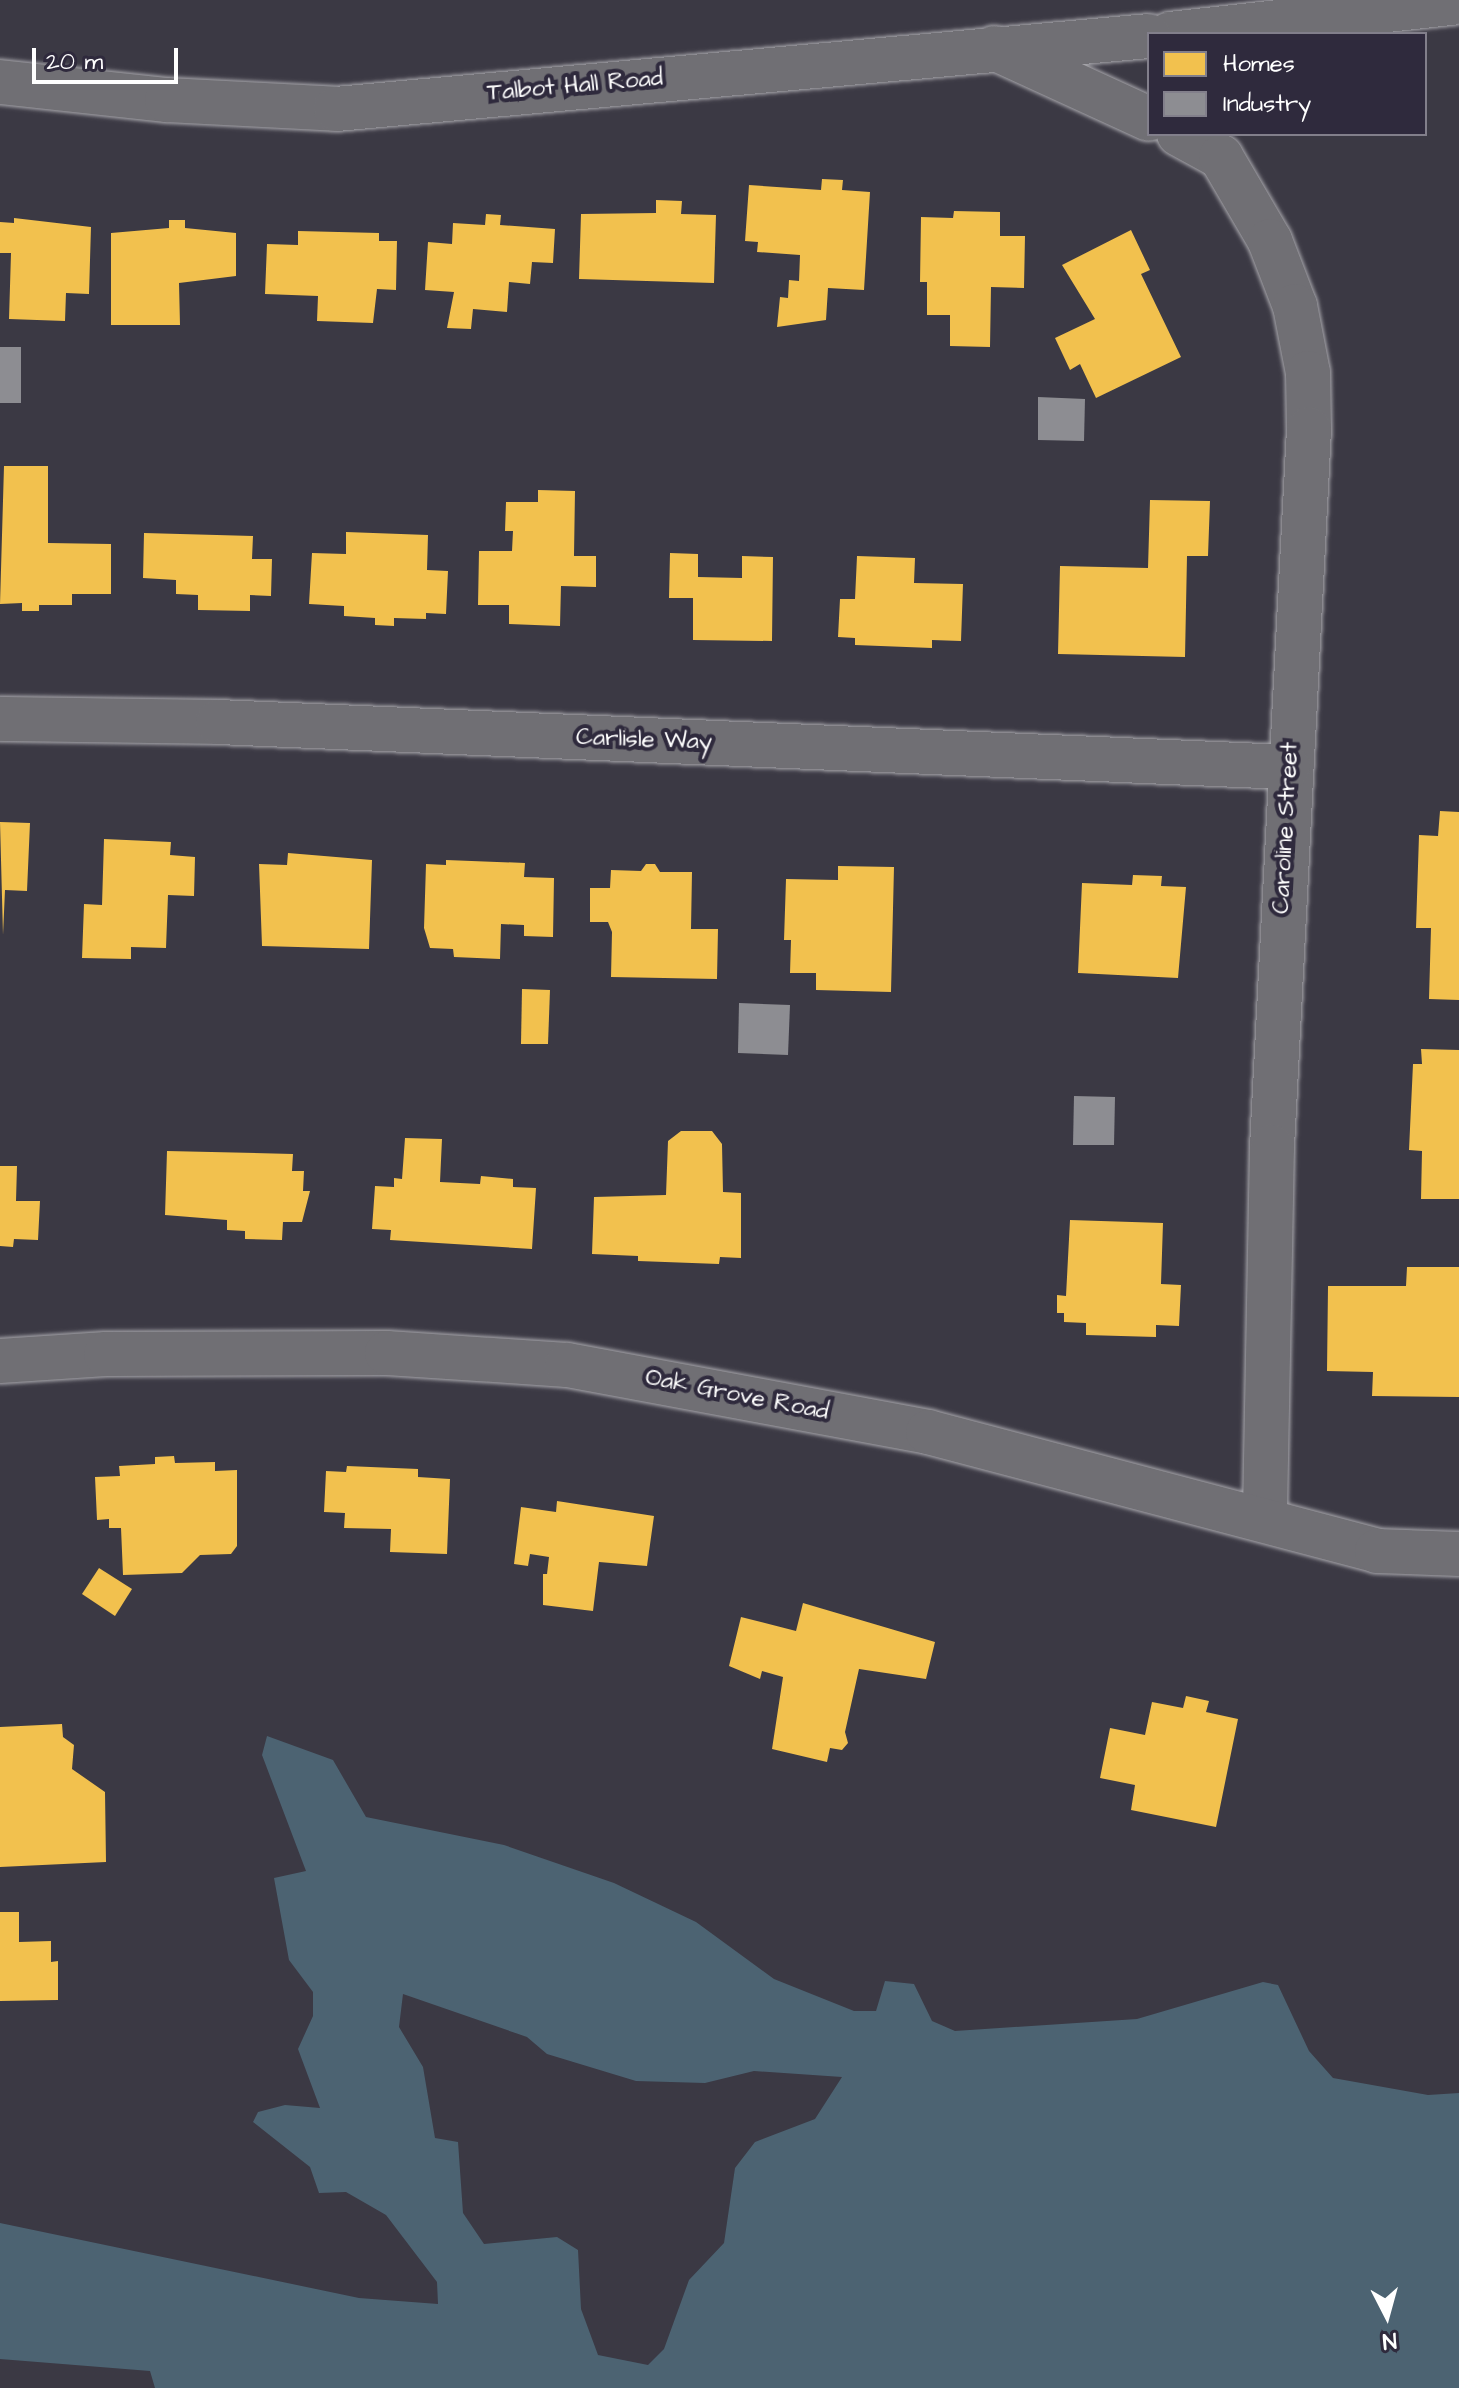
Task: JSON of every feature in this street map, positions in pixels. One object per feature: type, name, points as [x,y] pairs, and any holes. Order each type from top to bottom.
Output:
[{"type":"street","points":[[1183,0],[1185,32]]},
{"type":"street","points":[[1202,32],[1453,3]]},
{"type":"street","name":"Talbot Hall Road","points":[[0,82],[167,100],[336,109],[992,47],[1147,36]]},
{"type":"street","points":[[992,47],[1147,118]]},
{"type":"street","name":"Caroline Street","points":[[1186,136],[1218,146],[1270,241],[1295,306],[1308,373],[1309,429],[1288,767],[1272,1147],[1265,1518]]},
{"type":"street","name":"Carlisle Way","points":[[0,719],[218,722],[1288,767]]},
{"type":"street","name":"Oak Grove Road","points":[[0,1361],[106,1354],[387,1353],[567,1365],[928,1432],[1265,1518],[1377,1551],[1459,1554]]},
{"type":"water","points":[[267,1736],[333,1760],[366,1817],[504,1845],[614,1883],[696,1922],[774,1979],[854,2011],[876,2011],[885,1981],[914,1984],[932,2021],[955,2031],[1137,2019],[1263,1982],[1278,1985],[1309,2051],[1333,2078],[1428,2095],[1459,2093],[1459,2388],[155,2388],[150,2371],[0,2359],[0,2223],[359,2298],[438,2304],[437,2282],[386,2215],[346,2192],[319,2193],[310,2167],[253,2122],[258,2112],[285,2105],[320,2108],[298,2049],[313,2016],[313,1992],[289,1960],[274,1878],[306,1871],[262,1755]],"holes":[[[403,1994],[527,2037],[547,2054],[636,2081],[705,2083],[754,2071],[842,2077],[815,2119],[755,2142],[735,2168],[724,2243],[689,2280],[664,2349],[648,2365],[598,2355],[581,2309],[578,2250],[557,2237],[484,2244],[463,2213],[458,2142],[435,2138],[423,2067],[399,2027]]]},
{"type":"building: Homes","points":[[822,179],[843,180],[842,190],[870,192],[864,290],[828,288],[826,320],[777,327],[780,297],[788,298],[789,280],[799,281],[800,255],[757,252],[758,242],[745,241],[749,185],[821,190]]},
{"type":"building: Homes","points":[[656,200],[682,201],[681,214],[716,215],[714,283],[579,279],[581,214],[656,213]]},
{"type":"building: Homes","points":[[954,211],[1000,212],[1000,236],[1025,236],[1024,288],[991,287],[990,347],[950,346],[950,315],[927,315],[927,282],[920,282],[921,217],[953,218]]},
{"type":"building: Homes","points":[[486,214],[501,215],[500,225],[555,229],[553,263],[532,262],[530,284],[509,282],[507,312],[473,309],[471,329],[447,328],[454,292],[425,290],[428,242],[452,244],[453,223],[485,225]]},
{"type":"building: Homes","points":[[14,218],[91,227],[89,294],[66,293],[65,321],[9,319],[11,253],[0,253],[0,222],[14,223]]},
{"type":"building: Homes","points":[[169,220],[185,220],[185,228],[236,233],[236,276],[179,283],[180,325],[111,325],[111,233],[169,228]]},
{"type":"building: Homes","points":[[1131,230],[1150,270],[1141,274],[1181,357],[1096,398],[1080,364],[1070,370],[1055,338],[1095,319],[1062,265]]},
{"type":"building: Homes","points":[[298,231],[379,233],[379,241],[397,241],[396,290],[377,289],[373,323],[317,321],[318,296],[265,294],[267,244],[298,245]]},
{"type":"building: Homes","points":[[4,466],[48,466],[48,543],[111,544],[111,594],[72,594],[72,605],[39,605],[39,611],[22,611],[22,603],[0,604]]},
{"type":"building: Homes","points":[[538,490],[575,491],[574,556],[596,556],[596,587],[561,586],[560,626],[509,624],[509,605],[478,605],[479,551],[512,551],[513,531],[505,531],[506,502],[538,502]]},
{"type":"building: Homes","points":[[1150,500],[1210,501],[1208,556],[1187,556],[1185,657],[1058,654],[1060,566],[1148,568]]},
{"type":"building: Homes","points":[[346,532],[428,535],[427,570],[448,571],[446,614],[426,613],[426,619],[394,618],[394,626],[375,625],[375,618],[344,616],[344,606],[309,604],[312,553],[346,554]]},
{"type":"building: Homes","points":[[144,533],[253,536],[252,559],[272,559],[271,596],[250,595],[250,611],[198,610],[198,595],[176,594],[176,580],[143,578]]},
{"type":"building: Homes","points":[[670,553],[698,554],[698,577],[742,578],[742,556],[773,557],[772,641],[693,640],[693,598],[669,598]]},
{"type":"building: Homes","points":[[857,556],[915,558],[914,583],[963,584],[961,641],[932,640],[932,648],[855,645],[855,638],[838,637],[840,599],[855,599]]},
{"type":"building: Homes","points":[[1440,811],[1459,812],[1459,1000],[1429,999],[1431,928],[1416,928],[1419,835],[1438,836]]},
{"type":"building: Homes","points":[[0,822],[30,823],[27,891],[5,890],[3,935]]},
{"type":"building: Homes","points":[[104,839],[171,842],[170,855],[195,857],[194,896],[168,895],[166,948],[131,947],[131,959],[82,958],[84,904],[102,905]]},
{"type":"building: Homes","points":[[288,853],[372,860],[369,949],[262,946],[259,864],[287,865]]},
{"type":"building: Homes","points":[[446,860],[525,863],[524,877],[554,878],[553,937],[524,936],[524,925],[501,924],[500,959],[454,957],[453,949],[430,948],[424,928],[426,864],[446,865]]},
{"type":"building: Homes","points":[[646,864],[655,864],[660,872],[692,872],[691,929],[718,929],[717,979],[611,977],[612,932],[608,922],[590,922],[590,888],[610,888],[611,870],[641,871]]},
{"type":"building: Homes","points":[[838,866],[894,867],[891,992],[816,990],[816,973],[790,973],[791,940],[784,940],[786,879],[838,880]]},
{"type":"building: Homes","points":[[1133,875],[1162,876],[1161,886],[1186,887],[1178,978],[1078,973],[1082,883],[1132,885]]},
{"type":"building: Homes","points":[[522,989],[550,990],[548,1044],[521,1044]]},
{"type":"building: Homes","points":[[1421,1049],[1459,1050],[1459,1199],[1421,1199],[1422,1151],[1409,1150],[1413,1064],[1422,1064]]},
{"type":"building: Homes","points":[[681,1131],[712,1131],[722,1144],[723,1192],[741,1193],[741,1258],[720,1257],[719,1264],[638,1261],[638,1256],[592,1254],[594,1197],[666,1195],[668,1141]]},
{"type":"building: Homes","points":[[405,1138],[442,1139],[440,1182],[480,1184],[481,1176],[513,1179],[513,1187],[536,1188],[532,1249],[390,1240],[391,1230],[372,1229],[375,1186],[394,1187],[394,1178],[402,1179]]},
{"type":"building: Homes","points":[[167,1151],[293,1154],[292,1171],[304,1171],[303,1191],[310,1191],[302,1222],[283,1222],[282,1240],[245,1239],[245,1231],[227,1230],[227,1220],[165,1215]]},
{"type":"building: Homes","points":[[0,1166],[17,1166],[16,1201],[40,1201],[38,1240],[14,1239],[13,1247],[0,1246]]},
{"type":"building: Homes","points":[[1070,1220],[1163,1223],[1161,1284],[1181,1285],[1179,1326],[1156,1325],[1156,1337],[1086,1335],[1086,1323],[1064,1322],[1064,1313],[1057,1313],[1057,1295],[1066,1296]]},
{"type":"building: Homes","points":[[1407,1267],[1459,1267],[1459,1397],[1372,1396],[1373,1372],[1327,1371],[1328,1286],[1406,1286]]},
{"type":"building: Homes","points":[[174,1456],[175,1463],[215,1462],[215,1471],[237,1470],[237,1546],[231,1554],[200,1555],[182,1573],[123,1575],[121,1528],[109,1528],[109,1519],[97,1520],[95,1477],[120,1476],[119,1466],[155,1464],[155,1457]]},
{"type":"building: Homes","points":[[347,1466],[418,1469],[418,1477],[450,1479],[447,1554],[390,1552],[391,1529],[344,1528],[345,1513],[324,1512],[326,1471],[346,1472]]},
{"type":"building: Homes","points":[[557,1501],[654,1516],[647,1566],[599,1562],[593,1611],[543,1605],[543,1574],[547,1574],[549,1557],[530,1554],[528,1566],[514,1564],[521,1507],[556,1512]]},
{"type":"building: Homes","points":[[99,1568],[132,1589],[115,1616],[82,1594]]},
{"type":"building: Homes","points":[[803,1603],[935,1642],[926,1679],[859,1669],[845,1732],[848,1743],[842,1750],[830,1748],[827,1762],[772,1749],[783,1677],[762,1671],[760,1679],[729,1666],[741,1617],[796,1631]]},
{"type":"building: Homes","points":[[1186,1696],[1209,1701],[1206,1712],[1238,1719],[1216,1827],[1131,1810],[1135,1785],[1100,1778],[1110,1728],[1145,1735],[1152,1702],[1183,1708]]},
{"type":"building: Homes","points":[[62,1724],[63,1737],[74,1745],[72,1769],[105,1792],[106,1862],[0,1867],[0,1727]]},
{"type":"building: Homes","points":[[0,1912],[19,1912],[19,1942],[51,1941],[51,1962],[58,1961],[58,2000],[0,2001]]},
{"type":"building: Industry","points":[[0,347],[21,347],[21,403],[0,403]]},
{"type":"building: Industry","points":[[1038,397],[1085,399],[1084,441],[1038,440]]},
{"type":"building: Industry","points":[[739,1003],[790,1005],[788,1055],[738,1053]]},
{"type":"building: Industry","points":[[1074,1096],[1115,1097],[1114,1145],[1073,1145]]}]
